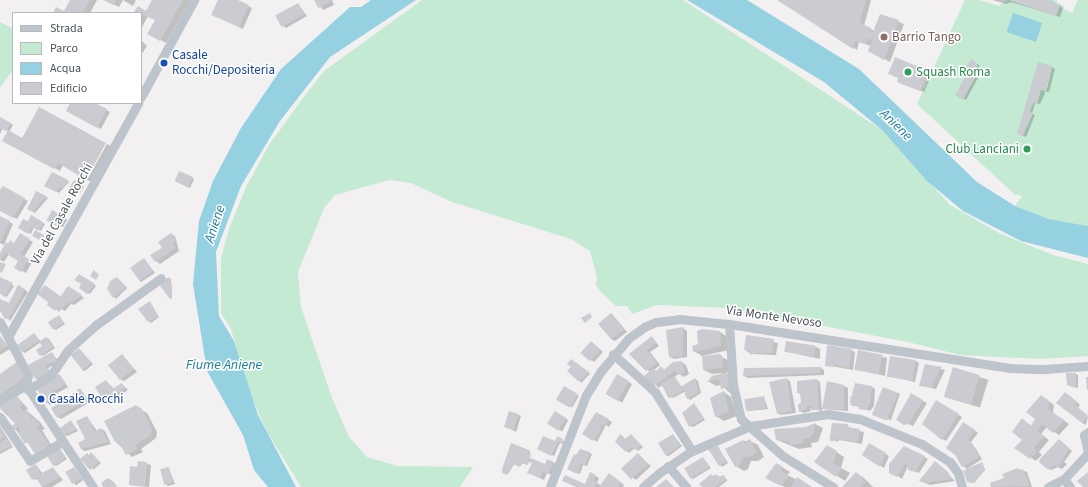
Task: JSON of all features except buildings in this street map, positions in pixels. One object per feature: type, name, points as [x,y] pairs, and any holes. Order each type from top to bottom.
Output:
[{"type":"street","points":[[142,95],[194,0]]},
{"type":"street","name":"Via del Casale Rocchi","points":[[8,337],[137,104]]},
{"type":"street","points":[[0,400],[51,375],[68,350],[96,325],[161,278]]},
{"type":"street","name":"Via Monte Nevoso","points":[[550,487],[586,395],[613,354],[638,330],[656,322],[679,319],[729,324],[1009,368],[1044,370],[1088,366]]},
{"type":"street","points":[[0,322],[28,375],[27,388],[93,487]]},
{"type":"street","points":[[729,324],[734,395],[739,415],[783,456],[833,487]]},
{"type":"street","points":[[613,354],[655,392],[692,451]]},
{"type":"street","points":[[643,487],[668,466],[692,451],[750,426],[819,414],[840,414],[860,418],[940,455],[956,469],[962,487]]},
{"type":"street","points":[[0,417],[30,461],[62,442]]},
{"type":"street","points":[[1048,487],[1064,479],[1088,453],[1084,435],[1088,432]]},
{"type":"street","points":[[668,466],[686,487]]},
{"type":"street","points":[[1064,479],[1070,487]]},
{"type":"green space","points":[[422,0],[683,0],[882,130],[950,205],[999,233],[1053,255],[1088,264],[1088,356],[1040,359],[960,355],[908,342],[729,308],[657,305],[632,314],[627,306],[616,306],[601,292],[596,285],[597,277],[590,251],[571,239],[452,202],[411,183],[389,180],[335,195],[324,208],[298,272],[301,307],[332,398],[349,437],[367,457],[397,466],[473,467],[460,487],[301,487],[266,430],[248,388],[231,329],[221,313],[221,258],[230,226],[247,185],[269,145],[324,71]]},
{"type":"green space","name":"Club Lanciani","points":[[965,0],[979,0],[999,6],[1007,0],[1057,0],[1057,3],[1064,6],[1064,9],[1072,13],[1078,0],[1088,0],[1088,226],[1049,219],[1015,206],[1022,196],[1014,194],[917,104]]},
{"type":"green space","points":[[0,22],[12,28],[12,70],[0,88]]},
{"type":"water","name":"Fiume Aniene","points":[[371,0],[416,0],[330,57],[280,121],[241,186],[216,252],[219,316],[234,341],[258,415],[296,487],[268,487],[254,470],[243,435],[207,371],[193,284],[199,221],[213,181],[241,128],[281,69],[350,7],[361,7]]},
{"type":"water","name":"Aniene","points":[[687,0],[747,0],[859,69],[977,182],[1015,206],[1049,219],[1088,226],[1088,258],[1021,241],[963,211],[927,181],[882,130],[824,82]]},
{"type":"water","points":[[1013,13],[1042,23],[1036,42],[1006,32]]},
{"type":"place","name":"Barrio Tango","points":[[884,37]]},
{"type":"place","name":"Casale Rocchi/Depositeria","points":[[164,63]]},
{"type":"place","name":"Squash Roma","points":[[908,72]]},
{"type":"place","name":"Club Lanciani","points":[[1027,149]]},
{"type":"place","name":"Casale Rocchi","points":[[41,399]]}]
